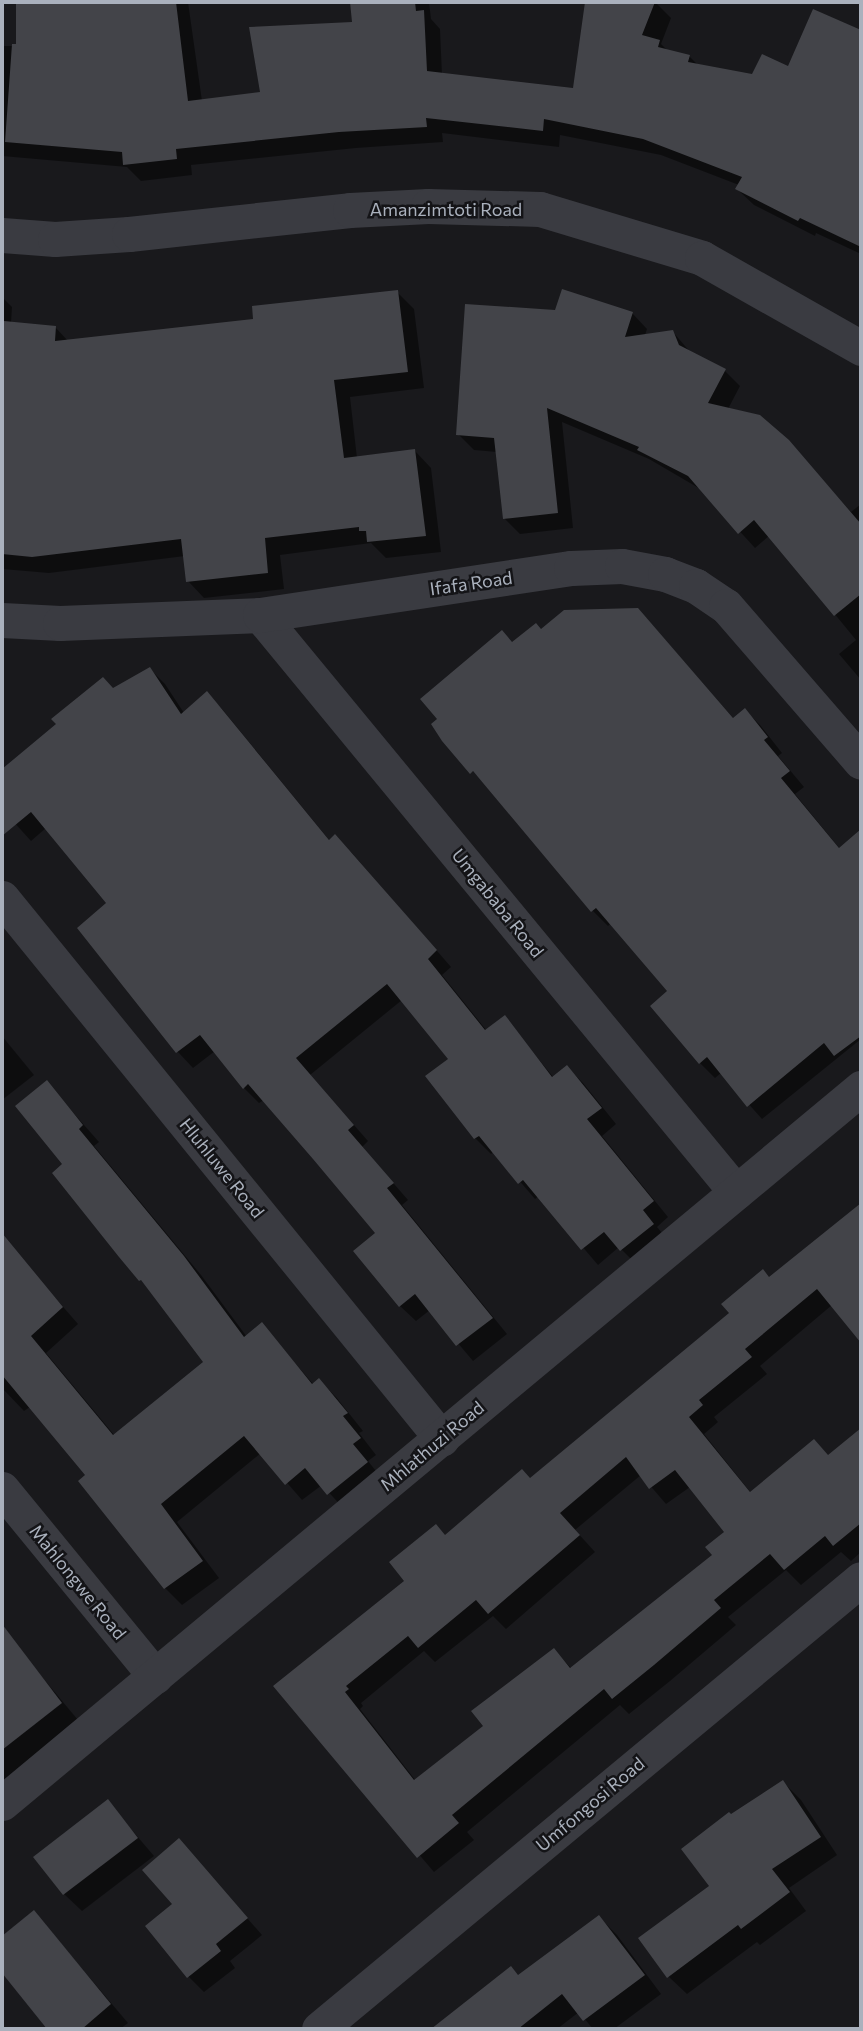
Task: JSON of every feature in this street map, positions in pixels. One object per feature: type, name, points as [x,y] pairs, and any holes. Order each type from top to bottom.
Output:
[{"type":"street","name":"Amanzimtoti Road","points":[[2,235],[55,239],[129,234],[363,209],[428,206],[540,209],[702,258],[861,348]]},
{"type":"street","name":"Ifafa Road","points":[[2,620],[60,622],[260,615],[571,568],[622,566],[665,574],[696,586],[726,606],[861,762]]},
{"type":"street","name":"Umgababa Road","points":[[260,615],[736,1192]]},
{"type":"street","name":"Hluhluwe Road","points":[[2,898],[442,1439]]},
{"type":"street","name":"Mhlathuzi Road","points":[[2,1803],[861,1088]]},
{"type":"street","name":"Mahlongwe Road","points":[[2,1489],[155,1676]]},
{"type":"street","name":"Umfongosi Road","points":[[319,2029],[861,1579]]},
{"type":"building","points":[[16,2],[176,2],[188,101],[260,92],[249,27],[352,22],[350,2],[415,2],[416,11],[424,10],[427,71],[573,88],[585,2],[655,2],[642,35],[660,40],[658,47],[690,55],[688,62],[752,74],[762,54],[788,66],[813,9],[861,30],[861,247],[800,218],[798,221],[735,189],[742,177],[643,139],[544,119],[543,131],[426,118],[427,127],[339,132],[176,149],[177,159],[123,165],[122,152],[5,142],[12,44],[16,44]]},
{"type":"building","points":[[562,289],[633,312],[625,337],[673,330],[679,345],[726,369],[708,403],[760,415],[789,440],[861,524],[861,594],[834,616],[754,520],[738,534],[688,476],[637,450],[639,447],[547,408],[558,513],[503,519],[494,438],[456,435],[465,304],[555,310]]},
{"type":"building","points":[[398,290],[408,372],[334,380],[344,458],[415,449],[426,536],[367,542],[366,531],[359,531],[359,527],[265,538],[268,573],[186,582],[181,539],[32,557],[2,554],[4,321],[56,326],[55,341],[253,319],[252,306]]},
{"type":"building","points":[[638,608],[733,718],[745,708],[768,737],[764,740],[790,771],[781,778],[839,848],[861,829],[861,1036],[834,1056],[824,1043],[747,1107],[707,1057],[699,1064],[650,1006],[667,991],[596,908],[591,912],[473,771],[470,774],[442,741],[431,724],[437,719],[420,699],[502,630],[512,642],[536,623],[541,629],[564,610]]},
{"type":"building","points":[[150,667],[181,714],[207,691],[329,840],[335,834],[437,950],[428,959],[485,1030],[505,1015],[552,1077],[567,1065],[602,1108],[587,1119],[654,1201],[643,1210],[654,1224],[620,1251],[604,1232],[581,1250],[523,1180],[518,1184],[479,1136],[474,1139],[425,1076],[448,1059],[387,984],[296,1058],[354,1125],[348,1130],[394,1183],[387,1188],[493,1318],[456,1346],[415,1294],[399,1307],[353,1251],[375,1233],[313,1159],[248,1084],[243,1089],[200,1035],[176,1053],[77,928],[106,903],[31,812],[2,836],[2,769],[56,724],[51,719],[103,677],[113,688]]},
{"type":"building","points":[[47,1080],[83,1125],[79,1129],[184,1256],[244,1337],[262,1322],[312,1384],[319,1378],[348,1413],[343,1416],[361,1438],[353,1444],[368,1462],[327,1495],[305,1468],[285,1485],[244,1436],[161,1504],[203,1561],[164,1589],[78,1481],[85,1475],[2,1375],[2,1233],[63,1307],[31,1336],[113,1435],[203,1362],[141,1280],[139,1281],[119,1257],[52,1173],[62,1164],[15,1106]]},
{"type":"building","points":[[861,1203],[861,1343],[817,1289],[745,1349],[752,1357],[699,1400],[703,1405],[689,1417],[750,1492],[814,1439],[828,1455],[861,1428],[861,1523],[833,1546],[825,1536],[784,1570],[770,1554],[714,1600],[721,1608],[654,1665],[612,1699],[604,1689],[452,1815],[459,1823],[417,1858],[273,1686],[404,1581],[389,1562],[436,1524],[445,1535],[522,1469],[530,1478],[729,1313],[721,1304],[763,1269],[769,1277]],"holes":[[[626,1457],[649,1489],[675,1470],[724,1532],[705,1547],[712,1555],[570,1668],[554,1648],[471,1711],[483,1726],[414,1780],[345,1692],[349,1689],[346,1686],[408,1636],[418,1648],[476,1600],[488,1614],[580,1535],[560,1513]]]},
{"type":"building","points":[[2,1624],[62,1703],[2,1750]]},
{"type":"building","points":[[783,1780],[821,1837],[772,1869],[790,1892],[741,1929],[738,1925],[667,1978],[638,1938],[709,1886],[681,1849],[729,1812],[731,1814]]},
{"type":"building","points":[[108,1799],[138,1838],[63,1895],[33,1857]]},
{"type":"building","points":[[179,1838],[248,1918],[216,1944],[221,1951],[187,1978],[145,1926],[172,1904],[142,1870]]},
{"type":"building","points":[[34,1910],[111,2004],[82,2029],[47,2029],[2,1973],[2,1936]]},
{"type":"building","points":[[599,1915],[645,1975],[583,2021],[562,1994],[518,2029],[431,2029],[511,1966],[518,1975]]}]
